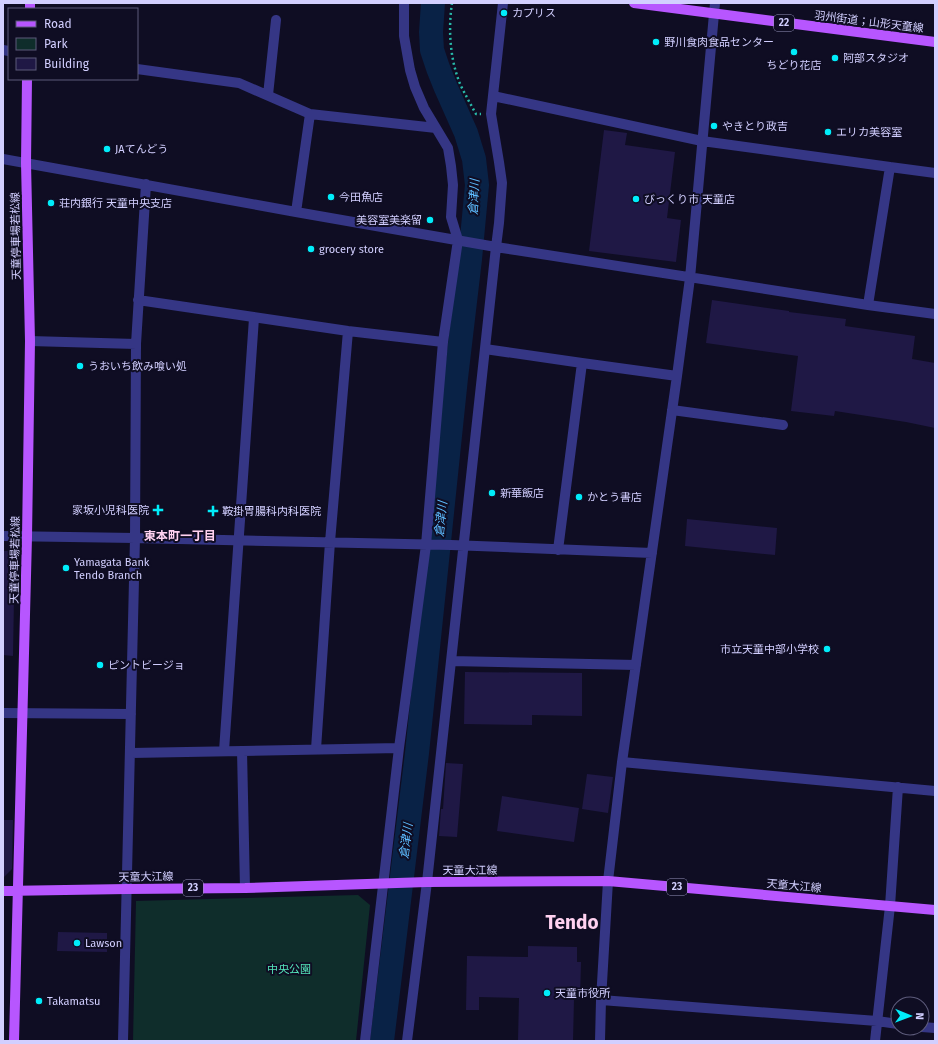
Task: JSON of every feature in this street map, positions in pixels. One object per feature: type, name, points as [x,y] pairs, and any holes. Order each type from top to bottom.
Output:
[{"type":"main road","name":"羽州街道；山形天童線","points":[[634,3],[935,42]]},
{"type":"main road","name":"天童停車場若松線","points":[[14,1041],[27,537],[30,342],[26,163],[27,80]]},
{"type":"main road","name":"天童大江線","points":[[3,891],[246,888],[422,882],[608,881],[935,910]]},
{"type":"street","points":[[365,1041],[399,748],[426,545],[443,342],[458,240],[450,217],[453,185],[448,148],[424,108],[415,87],[410,70],[404,36],[404,3]]},
{"type":"street","points":[[407,1041],[422,882],[451,661],[499,222],[502,183],[491,114],[503,3]]},
{"type":"street","points":[[600,1041],[608,881],[622,762],[690,278],[715,3]]},
{"type":"street","points":[[268,95],[276,20]]},
{"type":"street","points":[[138,69],[239,83],[310,114],[436,128]]},
{"type":"street","points":[[493,96],[702,141],[935,173]]},
{"type":"street","points":[[296,212],[310,114]]},
{"type":"street","points":[[3,158],[478,244],[690,278],[935,314]]},
{"type":"street","points":[[868,305],[890,167]]},
{"type":"street","points":[[123,1041],[131,753],[135,538],[136,344],[146,184]]},
{"type":"street","points":[[138,300],[348,331],[443,342]]},
{"type":"street","points":[[224,751],[254,318]]},
{"type":"street","points":[[316,749],[330,542],[348,331]]},
{"type":"street","points":[[30,342],[136,344]]},
{"type":"street","points":[[485,349],[582,364],[677,376]]},
{"type":"street","points":[[558,550],[582,364]]},
{"type":"street","points":[[672,410],[783,425]]},
{"type":"street","points":[[3,536],[451,545],[652,554]]},
{"type":"street","points":[[451,661],[636,665]]},
{"type":"street","points":[[3,713],[131,714]]},
{"type":"street","points":[[131,753],[399,748]]},
{"type":"street","points":[[242,750],[246,888]]},
{"type":"street","points":[[622,762],[935,791]]},
{"type":"street","points":[[875,1041],[890,906],[898,787]]},
{"type":"street","points":[[601,1000],[890,1023]]},
{"type":"path","points":[[452,3],[450,17],[453,59],[461,86],[476,114],[491,114]]},
{"type":"green space","name":"中央公園","points":[[358,895],[370,905],[356,1041],[133,1041],[136,901]]},
{"type":"building","points":[[604,130],[627,133],[625,145],[675,152],[667,218],[681,220],[676,262],[589,251]]},
{"type":"building","points":[[712,300],[846,319],[845,326],[915,336],[912,359],[935,363],[935,428],[835,411],[834,416],[791,411],[798,356],[706,343]]},
{"type":"building","points":[[687,519],[777,528],[775,555],[685,546]]},
{"type":"building","points":[[3,551],[20,551],[18,575],[20,575],[19,598],[14,598],[13,656],[3,655]]},
{"type":"building","points":[[465,672],[582,673],[582,716],[532,715],[532,725],[464,724]]},
{"type":"building","points":[[446,763],[463,764],[457,837],[439,836],[441,809],[443,809]]},
{"type":"building","points":[[587,774],[613,777],[608,813],[582,809]]},
{"type":"building","points":[[502,796],[579,808],[574,842],[497,831]]},
{"type":"building","points":[[3,820],[13,820],[12,869],[3,878]]},
{"type":"building","points":[[58,932],[107,933],[107,952],[57,951]]},
{"type":"building","name":"天童市役所","points":[[528,946],[577,947],[577,962],[581,962],[580,999],[574,999],[573,1041],[518,1041],[519,998],[479,997],[479,1010],[466,1010],[467,956],[528,957]]},
{"type":"waterway","name":"倉津川","points":[[382,1041],[417,753],[477,185],[474,159],[466,133],[446,88],[432,50],[431,32],[433,3]]},
{"type":"place","name":"カプリス","points":[[504,13]]},
{"type":"place","name":"野川食肉食品センター","points":[[656,42]]},
{"type":"place","name":"ちどり花店","points":[[794,52]]},
{"type":"place","name":"阿部スタジオ","points":[[835,58]]},
{"type":"place","name":"やきとり政吉","points":[[714,126]]},
{"type":"place","name":"エリカ美容室","points":[[828,132]]},
{"type":"place","name":"JAてんどう","points":[[107,149]]},
{"type":"place","name":"今田魚店","points":[[331,197]]},
{"type":"place","name":"びっくり市 天童店","points":[[636,199]]},
{"type":"place","name":"荘内銀行 天童中央支店","points":[[51,203]]},
{"type":"place","name":"美容室美楽留","points":[[430,220]]},
{"type":"place","name":"grocery store","points":[[311,249]]},
{"type":"place","name":"うおいち飲み喰い処","points":[[80,366]]},
{"type":"place","name":"新華飯店","points":[[492,493]]},
{"type":"place","name":"かとう書店","points":[[579,497]]},
{"type":"place","name":"家坂小児科医院","points":[[158,510]]},
{"type":"place","name":"鞍掛胃腸科内科医院","points":[[213,511]]},
{"type":"place","name":"Yamagata Bank Tendo Branch","points":[[66,568]]},
{"type":"place","name":"市立天童中部小学校","points":[[827,649]]},
{"type":"place","name":"ピントビージョ","points":[[100,665]]},
{"type":"place","name":"Lawson","points":[[77,943]]},
{"type":"place","name":"天童市役所","points":[[547,993]]},
{"type":"place","name":"Takamatsu","points":[[39,1001]]},
{"type":"district","name":"東本町一丁目","points":[[180,536]]},
{"type":"district","name":"Tendo","points":[[572,922]]}]
